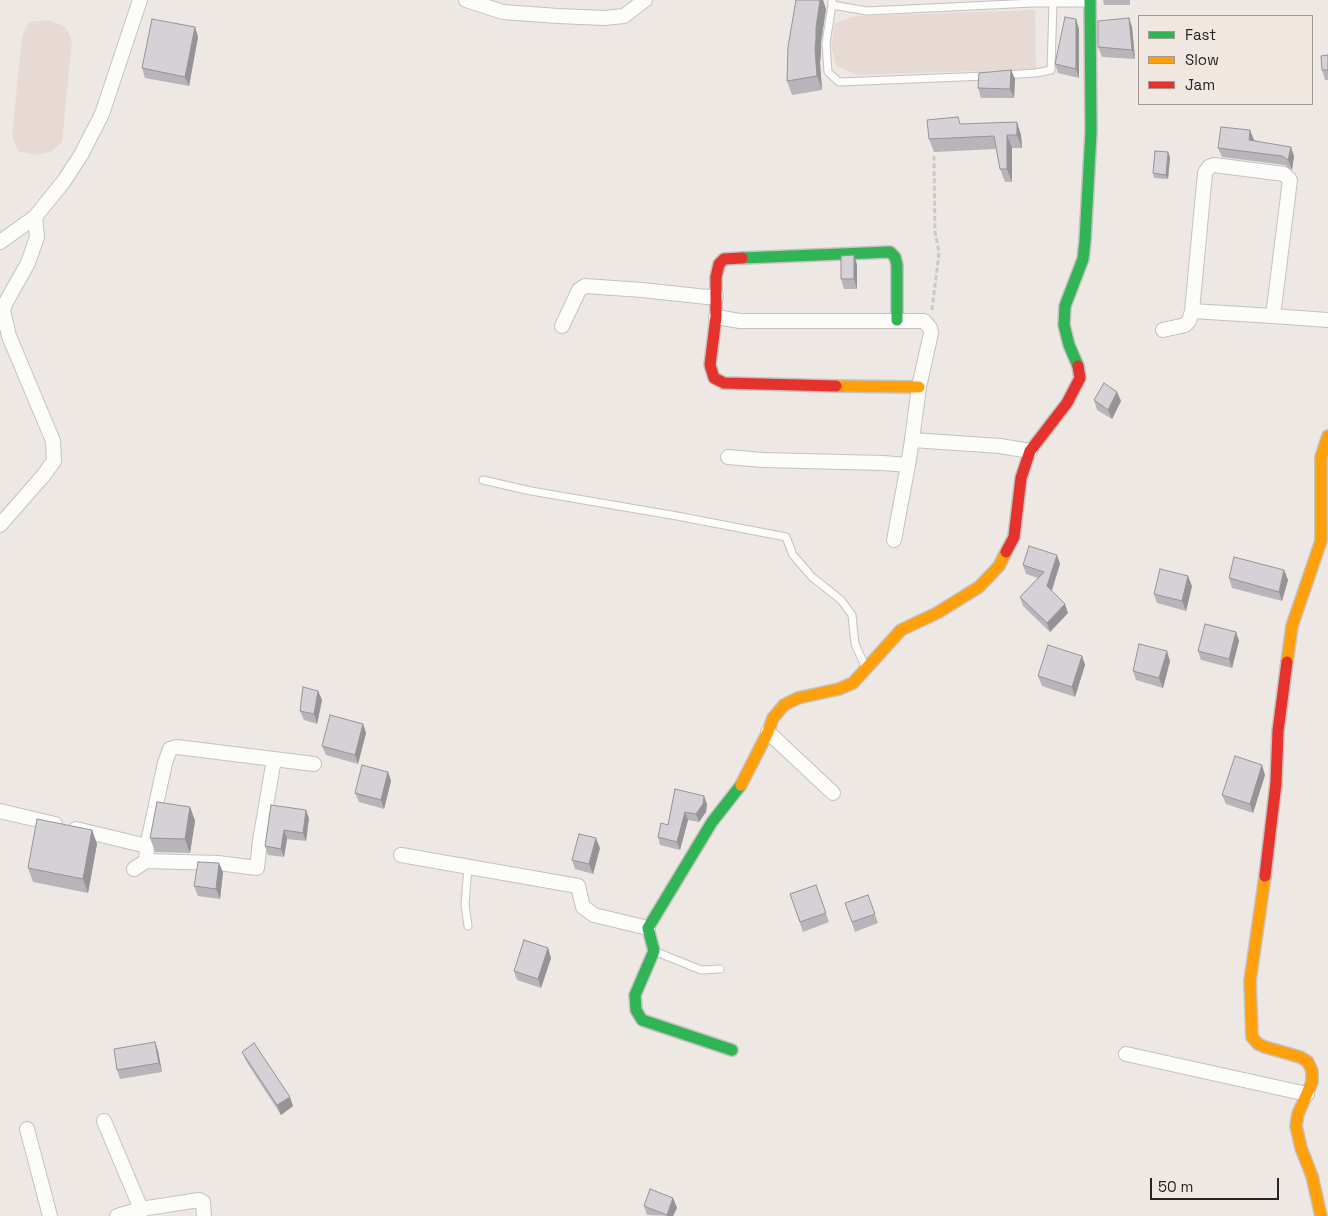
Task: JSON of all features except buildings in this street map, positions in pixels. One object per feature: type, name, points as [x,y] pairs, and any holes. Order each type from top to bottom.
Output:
[{"type":"street","points":[[0,242],[35,217],[64,181],[77,161],[102,114],[140,0]]},
{"type":"street","points":[[466,0],[503,12],[604,18],[624,16],[645,0]]},
{"type":"street","points":[[732,1050],[642,1020],[636,1010],[635,995],[654,951],[648,928],[712,822],[744,782],[773,718],[784,705],[798,698],[839,689],[853,683],[901,630],[937,613],[978,586],[999,566],[1014,538],[1021,478],[1030,451],[1067,403],[1080,378],[1078,366],[1069,345],[1064,325],[1065,306],[1083,259],[1085,241],[1091,132],[1090,2]]},
{"type":"street","points":[[1164,330],[1185,325],[1189,321],[1192,311],[1206,173],[1208,167],[1214,165],[1284,174],[1290,180],[1274,316]]},
{"type":"street","points":[[0,526],[54,461],[53,442],[9,336],[3,310],[28,263],[34,246],[37,237],[35,217]]},
{"type":"street","points":[[897,320],[897,265],[895,257],[890,252],[724,259],[719,264],[716,277],[716,317],[710,365],[714,378],[724,383],[919,388]]},
{"type":"street","points":[[562,326],[579,290],[585,286],[706,297],[716,296]]},
{"type":"street","points":[[1192,311],[1328,320]]},
{"type":"street","points":[[716,317],[740,321],[924,321],[930,328],[931,333],[919,388],[912,440],[894,540]]},
{"type":"street","points":[[1321,1216],[1312,1176],[1301,1148],[1296,1126],[1298,1114],[1312,1082],[1312,1071],[1308,1062],[1300,1057],[1265,1047],[1258,1044],[1252,1037],[1250,981],[1265,880],[1276,783],[1278,731],[1292,626],[1324,542],[1321,458],[1328,436]]},
{"type":"street","points":[[912,440],[1000,446],[1030,451]]},
{"type":"street","points":[[728,457],[763,460],[908,464]]},
{"type":"street","points":[[768,732],[834,793]]},
{"type":"street","points":[[274,759],[257,868],[218,863],[140,865],[148,846],[165,763],[170,749],[177,747],[274,759],[314,764]]},
{"type":"street","points":[[0,811],[148,846]]},
{"type":"street","points":[[401,855],[578,886],[583,907],[594,915],[648,928]]},
{"type":"street","points":[[1126,1054],[1307,1094]]},
{"type":"street","points":[[104,1121],[140,1212]]},
{"type":"street","points":[[28,1129],[50,1216]]},
{"type":"street","points":[[116,1216],[198,1200],[203,1202],[204,1216]]},
{"type":"lane","points":[[989,76],[839,82],[828,72],[826,44],[832,2],[867,11],[1090,2]]},
{"type":"lane","points":[[999,75],[1036,74],[1051,70],[1053,3]]},
{"type":"lane","points":[[483,480],[531,491],[786,537],[793,555],[812,577],[841,600],[852,615],[855,644],[866,668]]},
{"type":"lane","points":[[468,867],[465,904],[468,926]]},
{"type":"lane","points":[[654,951],[701,970],[720,969]]},
{"type":"path","points":[[930,328],[939,253],[936,230],[934,156]]},
{"type":"shaded area","points":[[1035,10],[1036,69],[858,75],[836,66],[831,45],[835,23],[856,16]]},
{"type":"shaded area","points":[[48,20],[65,26],[72,41],[62,142],[51,152],[35,155],[19,152],[12,137],[22,36],[29,22]]},
{"type":"traffic: fast","points":[[1078,366],[1069,345],[1064,325],[1065,306],[1083,259],[1085,241],[1091,132],[1090,0]]},
{"type":"traffic: fast","points":[[742,258],[890,252],[895,257],[897,265],[897,320]]},
{"type":"traffic: fast","points":[[732,1050],[642,1020],[636,1010],[635,995],[654,951],[648,928],[712,822],[741,785]]},
{"type":"traffic: slow","points":[[836,386],[919,387]]},
{"type":"traffic: slow","points":[[1287,662],[1292,626],[1321,541],[1321,457],[1328,436]]},
{"type":"traffic: slow","points":[[741,785],[768,732],[773,718],[784,705],[798,698],[839,689],[853,683],[901,630],[937,613],[979,587],[999,566],[1006,552]]},
{"type":"traffic: slow","points":[[1265,876],[1250,981],[1252,1037],[1258,1044],[1265,1047],[1300,1057],[1308,1062],[1312,1071],[1312,1082],[1298,1114],[1296,1126],[1301,1148],[1312,1176],[1321,1216]]},
{"type":"traffic: jam","points":[[742,258],[724,259],[719,264],[716,277],[716,317],[710,365],[714,378],[724,383],[836,386]]},
{"type":"traffic: jam","points":[[1006,552],[1014,537],[1021,478],[1030,451],[1067,403],[1080,378],[1078,366]]},
{"type":"traffic: jam","points":[[1265,876],[1276,783],[1278,731],[1287,662]]}]
